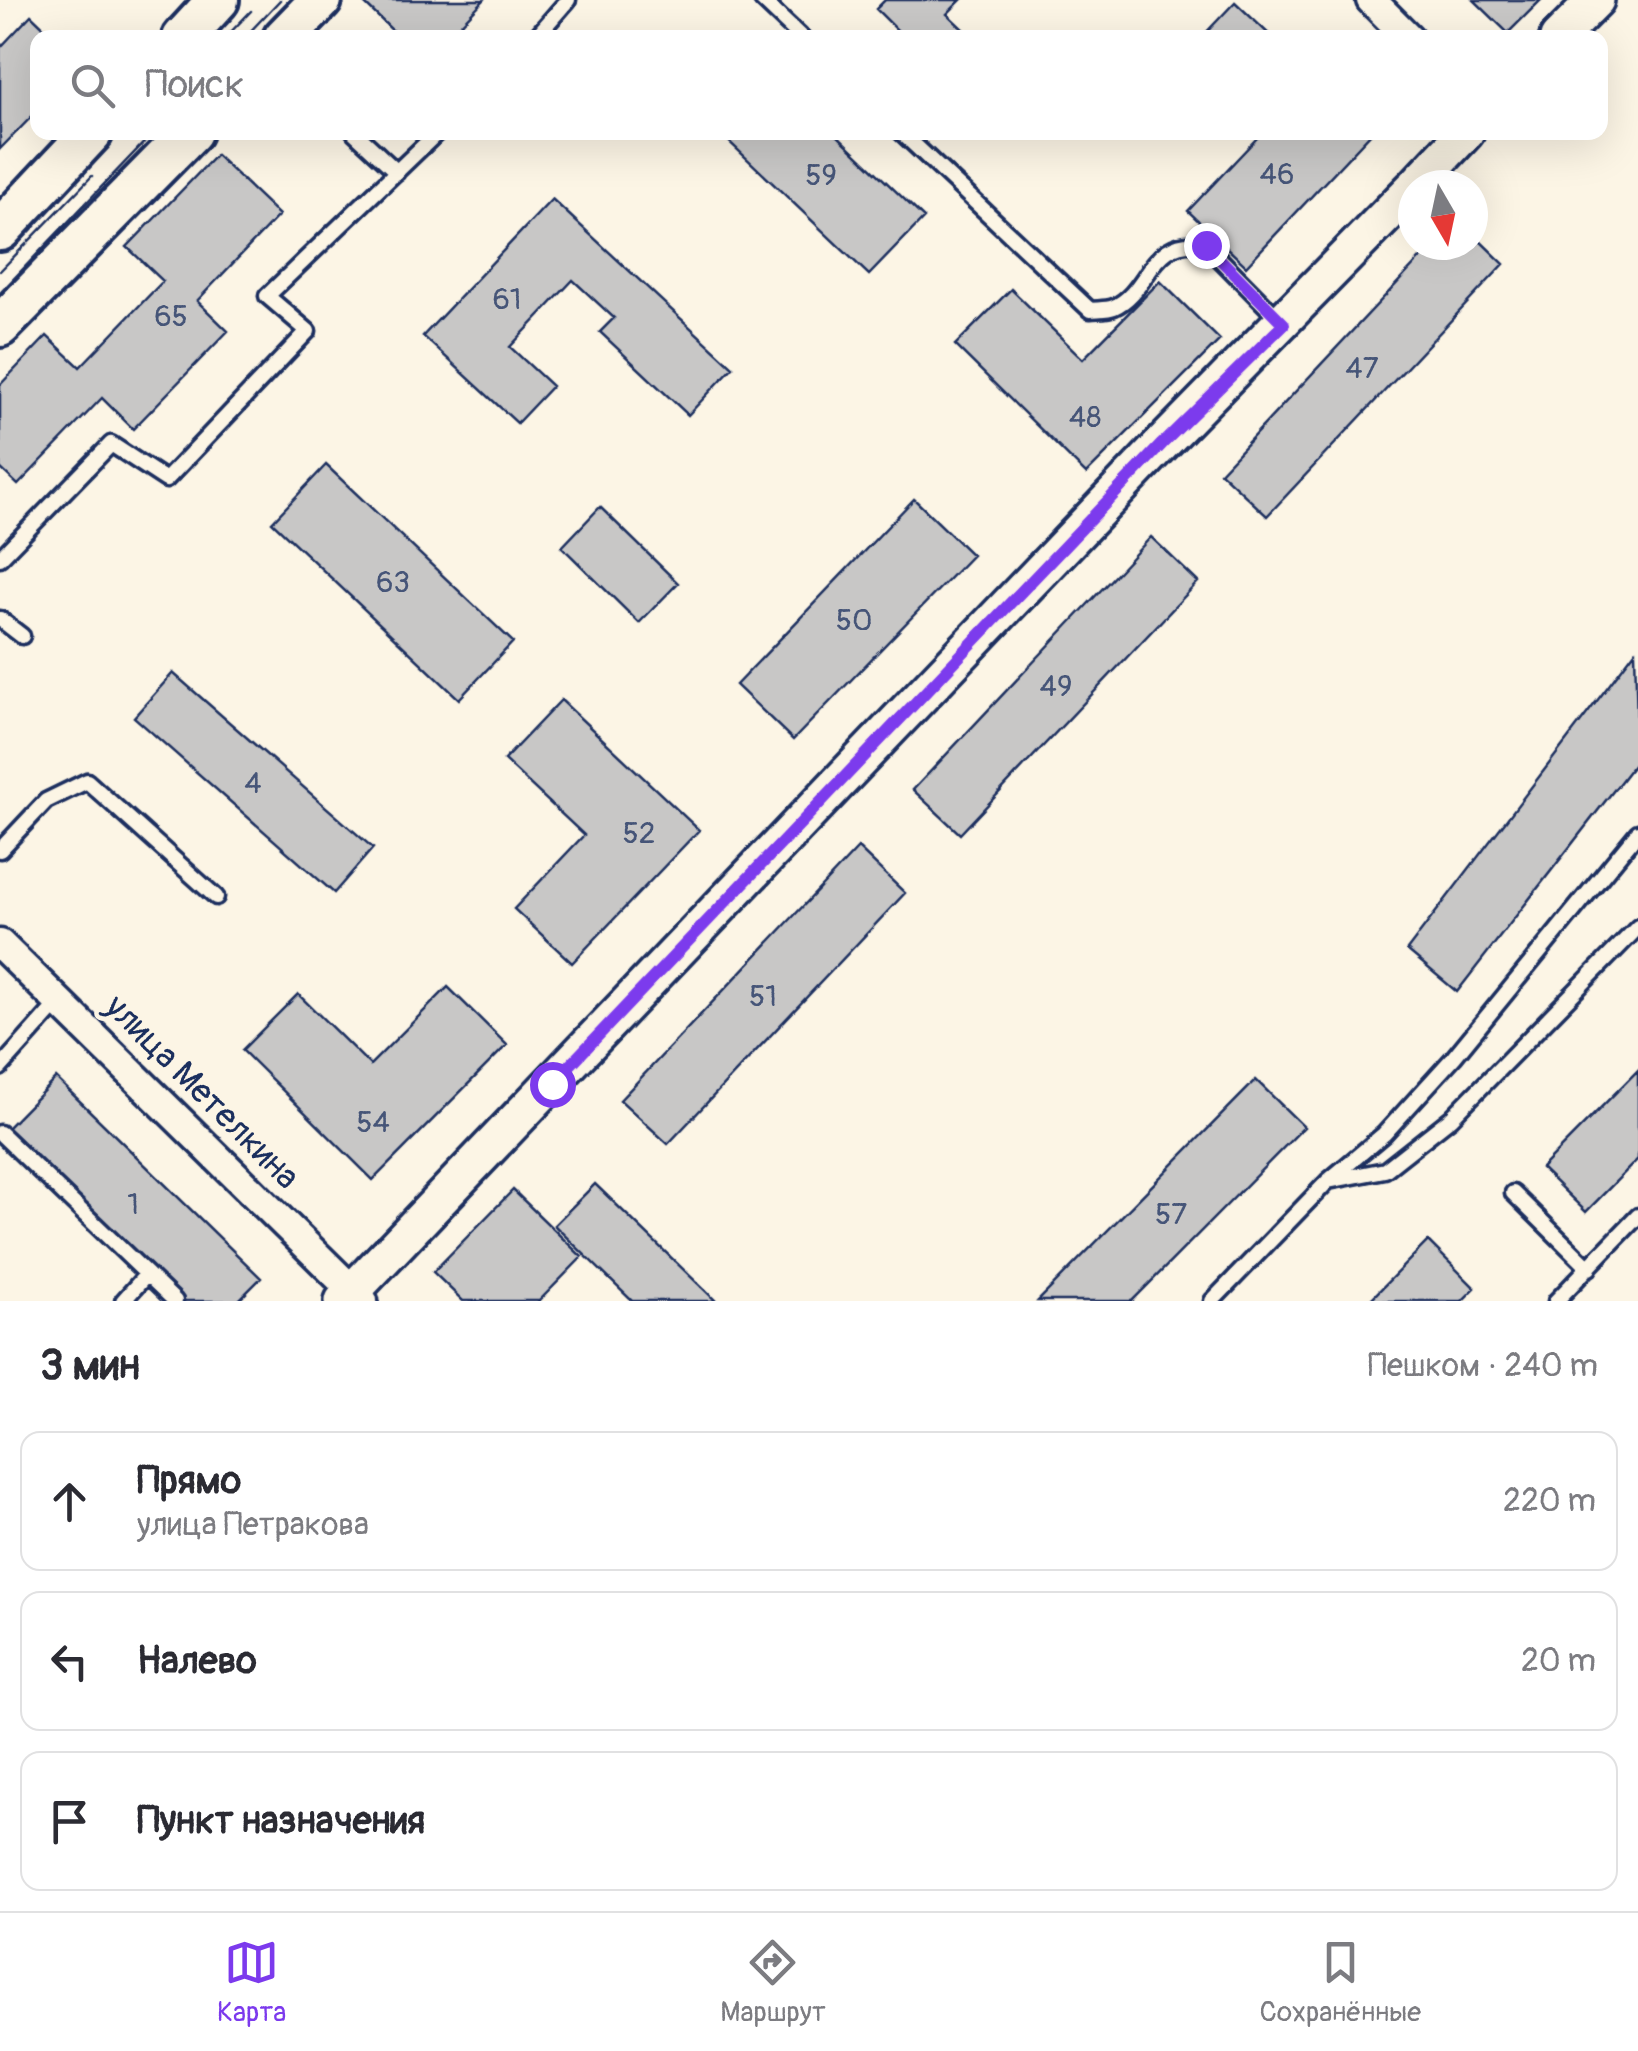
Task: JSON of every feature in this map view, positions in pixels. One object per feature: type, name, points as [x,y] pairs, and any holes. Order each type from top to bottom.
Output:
[{"type":"main road","points":[[190,30],[218,0]]},
{"type":"main road","points":[[292,30],[320,0]]},
{"type":"main road","points":[[0,230],[84,140]]},
{"type":"main road","points":[[0,326],[182,140]]},
{"type":"street","points":[[1371,0],[1401,30]]},
{"type":"street","points":[[1566,30],[1596,0]]},
{"type":"street","points":[[1430,170],[1458,140]]},
{"type":"street","points":[[353,1298],[1162,444],[1398,204]]},
{"type":"street","name":"улица Метелкина","points":[[0,944],[353,1298]]},
{"type":"lane","points":[[542,30],[568,0]]},
{"type":"lane","points":[[762,0],[794,30]]},
{"type":"lane","points":[[363,140],[397,172]]},
{"type":"lane","points":[[0,558],[112,444],[166,480],[308,332],[267,296],[430,140]]},
{"type":"lane","points":[[909,140],[1090,310],[1116,307],[1168,249],[1191,242],[1206,245],[1284,324]]},
{"type":"lane","points":[[0,619],[22,636]]},
{"type":"lane","points":[[0,850],[46,800],[87,782],[216,897]]},
{"type":"lane","points":[[1212,1301],[1328,1181],[1384,1134],[1454,1057],[1638,832]]},
{"type":"lane","points":[[1328,1181],[1385,1170],[1452,1118],[1638,927]]},
{"type":"lane","points":[[0,1068],[59,1002]]},
{"type":"lane","points":[[0,1133],[175,1301]]},
{"type":"lane","points":[[1513,1193],[1589,1268]]},
{"type":"lane","points":[[1556,1301],[1638,1216]]},
{"type":"lane","points":[[122,1301],[148,1274]]},
{"type":"building","points":[[368,0],[484,0],[455,30],[392,30],[365,4]]},
{"type":"building","points":[[885,0],[961,0],[947,14],[964,30],[897,30],[876,9]]},
{"type":"building","points":[[1474,0],[1541,0],[1511,30],[1505,30]]},
{"type":"building","points":[[1235,2],[1265,30],[1209,30]]},
{"type":"building","points":[[31,15],[47,30],[30,30],[30,118],[0,149],[0,48]]},
{"type":"building","points":[[727,140],[842,140],[924,218],[869,275]]},
{"type":"building","points":[[1255,140],[1364,140],[1246,266],[1188,211]]},
{"type":"building","points":[[216,155],[279,215],[197,301],[228,331],[133,429],[102,398],[18,485],[0,468],[0,385],[47,336],[80,367],[163,281],[127,247]]},
{"type":"building","points":[[552,199],[733,367],[688,415],[600,332],[614,318],[573,280],[510,347],[552,386],[517,423],[423,336]]},
{"type":"building","points":[[1488,249],[1504,264],[1267,516],[1220,472],[1419,260],[1488,260]]},
{"type":"building","points":[[1160,281],[1220,340],[1086,474],[955,345],[1011,289],[1083,359]]},
{"type":"building","points":[[326,465],[513,642],[459,699],[272,522]]},
{"type":"building","points":[[914,499],[972,555],[793,740],[736,685]]},
{"type":"building","points":[[600,507],[678,583],[639,623],[562,547]]},
{"type":"building","points":[[1151,537],[1198,582],[960,834],[913,790]]},
{"type":"building","points":[[1635,651],[1638,759],[1457,992],[1407,950]]},
{"type":"building","points":[[173,673],[373,848],[334,893],[134,717]]},
{"type":"building","points":[[561,700],[699,830],[572,963],[514,909],[584,835],[504,760]]},
{"type":"building","points":[[858,848],[905,893],[668,1144],[620,1100]]},
{"type":"building","points":[[448,987],[507,1045],[373,1180],[242,1050],[298,994],[370,1065]]},
{"type":"building","points":[[1638,1070],[1638,1159],[1586,1212],[1541,1168]]},
{"type":"building","points":[[56,1078],[261,1278],[238,1301],[182,1301],[6,1129]]},
{"type":"building","points":[[1256,1080],[1304,1127],[1132,1301],[1038,1301]]},
{"type":"building","points":[[595,1184],[716,1301],[632,1301],[554,1225]]},
{"type":"building","points":[[513,1190],[582,1257],[539,1301],[463,1301],[433,1272]]},
{"type":"building","points":[[1428,1241],[1475,1288],[1462,1301],[1369,1301]]},
{"type":"tram line","points":[[252,30],[280,0]]},
{"type":"tram line","points":[[233,30],[251,11]]},
{"type":"tram line","points":[[0,293],[146,140]]},
{"type":"tram line","points":[[0,271],[92,176]]},
{"type":"route","points":[[552,1084],[1162,444],[1284,324],[1206,245]]}]
